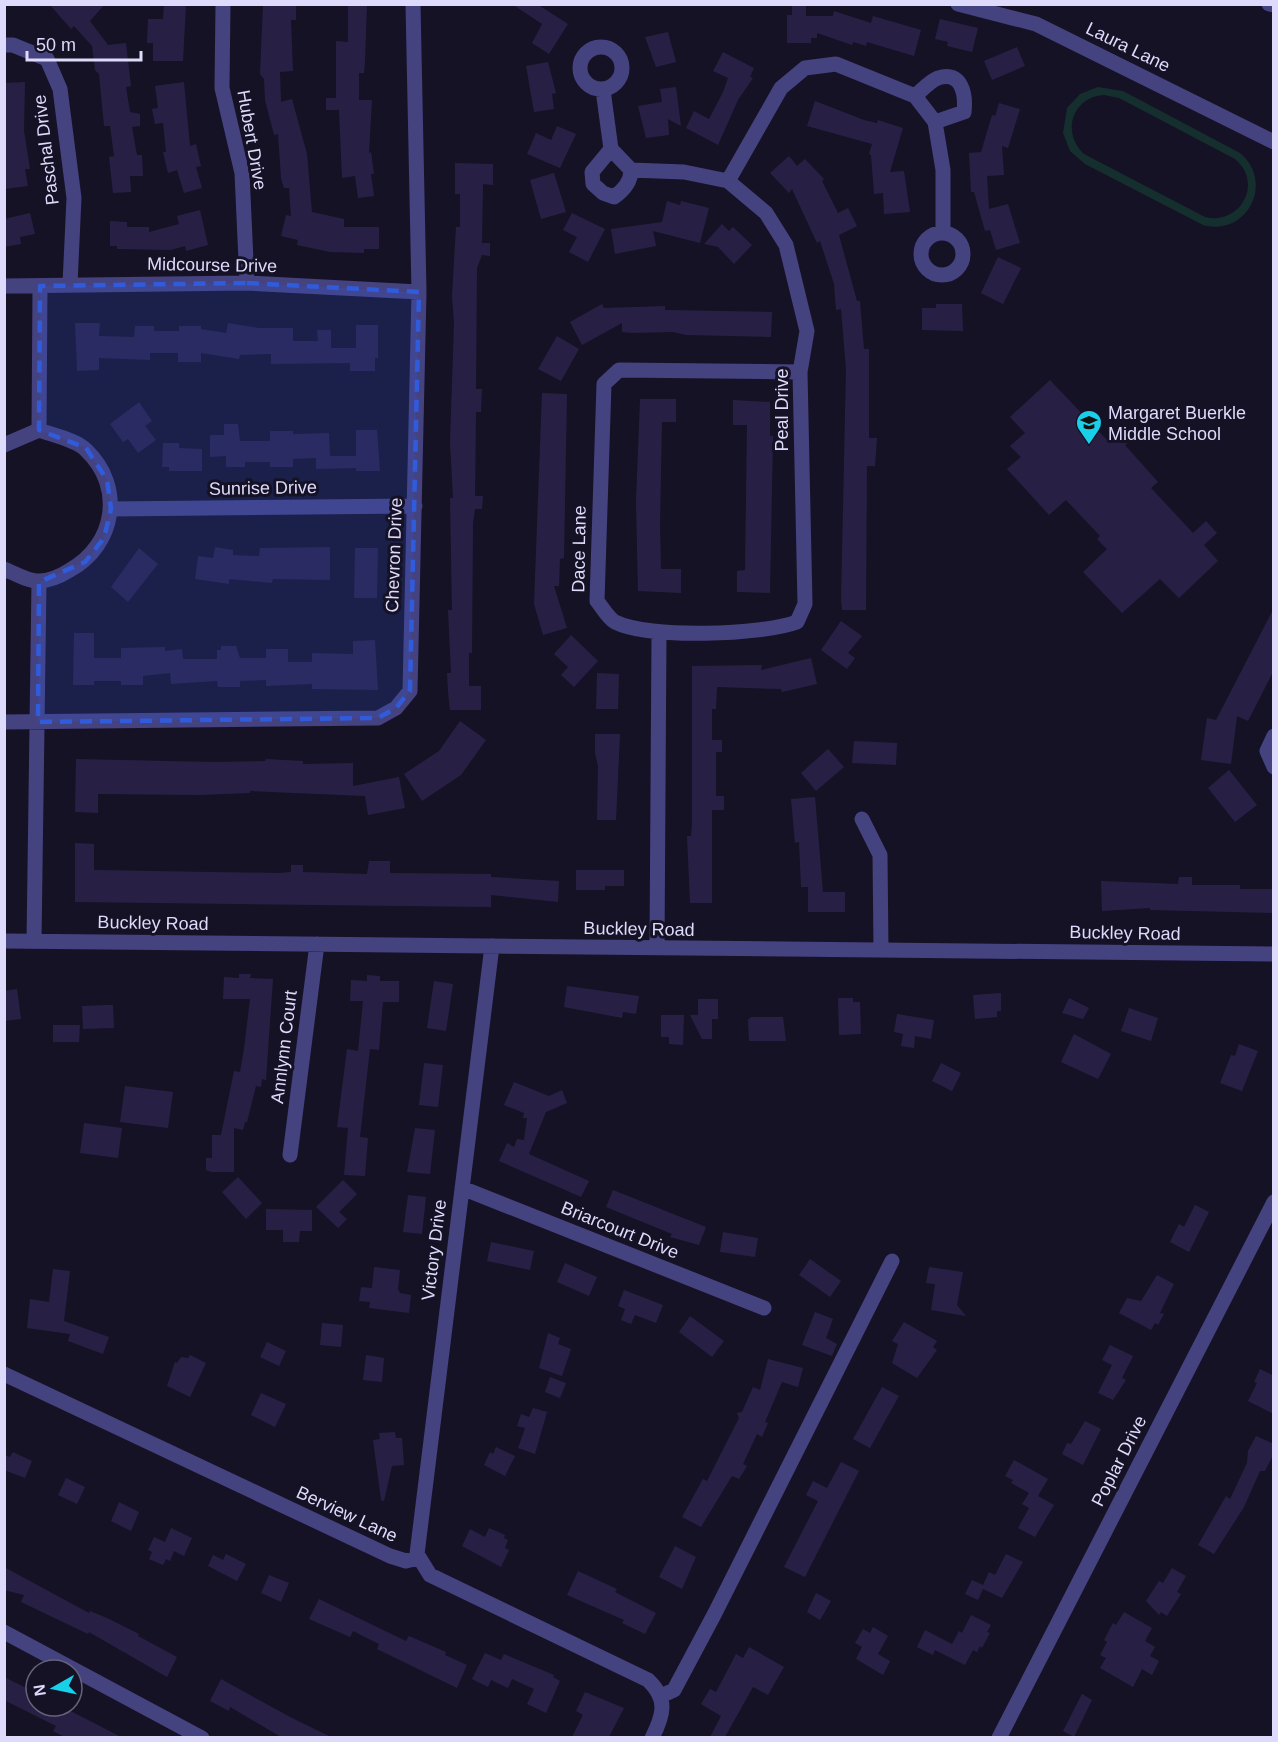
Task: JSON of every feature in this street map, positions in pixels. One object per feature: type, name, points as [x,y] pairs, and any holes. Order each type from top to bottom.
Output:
[{"type":"street","name":"Hubert Drive","points":[[224,4],[222,88],[242,173],[247,283]]},
{"type":"street","name":"Chevron Drive","points":[[4,722],[378,718],[396,708],[410,691],[419,292],[413,4]]},
{"type":"street","name":"Laura Lane","points":[[958,4],[1036,24],[1274,142]]},
{"type":"street","name":"Paschal Drive","points":[[4,45],[13,45],[46,59],[60,88],[74,198],[70,284]]},
{"type":"street","points":[[728,181],[781,88],[805,68],[836,64],[915,96],[935,122],[943,170],[943,233]]},
{"type":"street","points":[[915,96],[939,77],[951,78],[962,84],[966,96],[964,112],[935,122]]},
{"type":"street","points":[[603,90],[611,149],[632,170],[632,178],[623,191],[614,197],[603,193],[593,184],[592,172],[611,149]]},
{"type":"street","name":"Peal Drive","points":[[632,170],[684,172],[728,181],[766,213],[786,245],[807,331],[800,372],[805,604],[797,622],[777,629],[659,633]]},
{"type":"street","name":"Midcourse Drive","points":[[4,286],[247,283],[419,292]]},
{"type":"street","points":[[39,430],[40,286]]},
{"type":"street","name":"Dace Lane","points":[[659,633],[614,622],[597,601],[604,384],[619,370],[800,372]]},
{"type":"street","points":[[4,445],[39,430],[86,448],[107,480],[111,509],[104,538],[85,562],[63,574],[39,582],[4,569]]},
{"type":"street","name":"Sunrise Drive","points":[[111,509],[415,506]]},
{"type":"street","points":[[34,941],[39,582]]},
{"type":"street","points":[[657,948],[659,633]]},
{"type":"street","points":[[1274,736],[1267,751],[1274,767]]},
{"type":"street","points":[[862,819],[880,855],[881,950]]},
{"type":"street","name":"Buckley Road","points":[[4,941],[1274,954]]},
{"type":"street","name":"Annlynn Court","points":[[290,1155],[317,944]]},
{"type":"street","name":"Victory Drive","points":[[418,1558],[417,1543],[492,946]]},
{"type":"street","name":"Briarcourt Drive","points":[[462,1188],[764,1308]]},
{"type":"street","name":"Poplar Drive","points":[[999,1737],[1274,1202]]},
{"type":"street","points":[[661,1696],[674,1690],[715,1613],[892,1261]]},
{"type":"street","name":"Berview Lane","points":[[4,1374],[390,1556],[406,1560],[418,1558]]},
{"type":"street","points":[[418,1558],[430,1575],[648,1680],[661,1696],[662,1714],[652,1737]]},
{"type":"street","points":[[4,1632],[202,1737]]},
{"type":"highlighted area","points":[[247,283],[419,292],[410,691],[396,708],[378,718],[38,722],[39,582],[85,562],[104,538],[111,509],[107,480],[86,448],[39,430],[40,286]]},
{"type":"green space","points":[[1098,87],[1123,91],[1240,153],[1250,165],[1255,178],[1255,192],[1251,204],[1243,215],[1232,223],[1219,227],[1203,225],[1085,164],[1070,151],[1063,133],[1067,108],[1080,94]],"holes":[[[1104,95],[1119,98],[1235,159],[1247,179],[1247,190],[1238,209],[1218,218],[1205,217],[1084,154],[1077,146],[1073,136],[1073,117],[1084,102],[1093,97]]]},
{"type":"building","points":[[49,4],[105,4],[90,21],[108,45],[126,43],[131,86],[126,87],[130,112],[140,114],[140,126],[132,127],[137,155],[142,155],[143,176],[130,176],[131,192],[113,193],[109,157],[114,156],[110,126],[104,126],[99,74],[95,70],[92,46],[74,26],[71,29]]},
{"type":"building","points":[[164,4],[186,4],[183,61],[153,61],[153,43],[147,43],[148,19],[163,19]]},
{"type":"building","points":[[263,4],[296,4],[296,20],[291,20],[293,71],[280,72],[281,102],[292,99],[307,154],[312,212],[344,219],[344,227],[379,227],[379,249],[364,249],[364,253],[330,252],[297,245],[298,240],[281,236],[286,215],[291,216],[289,188],[284,188],[281,178],[278,134],[274,135],[265,100],[264,79],[260,74]]},
{"type":"building","points":[[348,4],[367,4],[365,62],[364,73],[359,73],[359,100],[372,100],[369,153],[371,152],[374,174],[371,174],[374,196],[358,198],[355,176],[342,178],[339,110],[326,110],[326,98],[336,98],[336,41],[348,42]]},
{"type":"building","points":[[512,4],[537,4],[568,24],[549,54],[532,43],[542,24]]},
{"type":"building","points":[[792,4],[806,4],[806,16],[833,16],[834,11],[871,23],[873,16],[921,30],[914,56],[867,42],[866,46],[853,42],[852,45],[817,33],[817,38],[811,38],[811,43],[787,43],[787,15],[792,15]]},
{"type":"building","points":[[940,19],[978,28],[972,52],[947,46],[948,42],[935,39]]},
{"type":"building","points":[[668,32],[676,62],[656,67],[645,37]]},
{"type":"building","points":[[1017,47],[1025,66],[992,80],[984,61]]},
{"type":"building","points":[[723,52],[754,68],[750,77],[753,78],[738,100],[718,145],[686,128],[694,111],[709,119],[723,92],[728,78],[713,71]]},
{"type":"building","points":[[548,62],[556,93],[552,94],[554,109],[534,112],[526,66]]},
{"type":"building","points":[[25,82],[24,131],[30,169],[25,169],[28,186],[4,189],[4,83]]},
{"type":"building","points":[[184,82],[190,146],[196,144],[201,166],[196,167],[202,188],[184,193],[177,170],[168,173],[163,152],[166,152],[163,123],[155,124],[152,109],[158,108],[155,86]]},
{"type":"building","points":[[676,87],[681,126],[668,119],[669,135],[646,138],[638,106],[662,102],[660,89]]},
{"type":"building","points":[[815,101],[864,120],[877,123],[878,120],[903,128],[890,172],[904,171],[910,212],[884,214],[883,193],[874,194],[871,155],[869,154],[872,144],[807,126]]},
{"type":"building","points":[[999,103],[1020,109],[1008,148],[1002,146],[1004,175],[987,176],[989,209],[1008,204],[1020,243],[996,250],[990,230],[985,231],[974,192],[971,192],[969,153],[981,152],[992,115],[995,116]]},
{"type":"building","points":[[557,126],[576,134],[560,168],[527,154],[536,133],[551,140]]},
{"type":"building","points":[[789,156],[797,166],[805,159],[824,179],[822,181],[838,213],[848,208],[857,226],[839,235],[857,301],[860,301],[864,349],[869,349],[869,438],[877,438],[875,466],[867,466],[866,610],[842,610],[841,600],[846,369],[841,309],[836,310],[834,284],[820,241],[817,243],[792,189],[789,193],[770,173]]},
{"type":"building","points":[[455,163],[493,164],[493,185],[483,184],[482,243],[490,243],[490,256],[482,255],[477,268],[476,389],[482,389],[481,412],[476,412],[475,496],[483,496],[482,509],[475,509],[473,523],[472,653],[469,653],[469,686],[481,686],[481,710],[450,710],[447,673],[451,673],[448,610],[452,610],[450,498],[453,498],[450,442],[454,323],[452,296],[456,227],[460,227],[460,194],[455,194]]},
{"type":"building","points":[[554,173],[566,212],[541,219],[530,180]]},
{"type":"building","points":[[667,201],[680,205],[681,201],[709,208],[700,243],[653,231],[656,246],[615,254],[611,229],[662,222]]},
{"type":"building","points":[[200,210],[208,245],[186,251],[185,246],[171,250],[117,249],[117,246],[110,246],[110,221],[127,222],[127,227],[149,227],[149,232],[179,224],[177,216]]},
{"type":"building","points":[[30,213],[35,234],[20,237],[21,244],[4,247],[4,219]]},
{"type":"building","points":[[572,213],[605,229],[588,262],[569,252],[577,237],[563,230]]},
{"type":"building","points":[[722,224],[729,231],[733,227],[752,245],[734,264],[718,247],[704,244]]},
{"type":"building","points":[[998,257],[1021,268],[1003,304],[981,293]]},
{"type":"building","points":[[602,304],[604,308],[665,306],[665,310],[772,312],[771,337],[686,335],[673,332],[632,333],[622,332],[622,323],[582,345],[570,322]]},
{"type":"building","points":[[936,304],[962,304],[963,331],[922,330],[922,308],[936,308]]},
{"type":"building","points":[[75,323],[100,323],[99,336],[134,337],[135,326],[154,326],[154,331],[179,331],[179,326],[201,326],[201,329],[226,333],[228,323],[259,328],[293,328],[293,341],[318,341],[317,330],[331,330],[331,348],[356,348],[356,325],[378,325],[378,358],[375,358],[375,371],[350,371],[350,363],[271,364],[271,354],[240,355],[239,359],[201,353],[201,362],[178,362],[178,353],[150,353],[150,360],[99,358],[99,370],[77,371]]},
{"type":"building","points":[[557,336],[579,349],[561,381],[538,369]]},
{"type":"building","name":"Margaret Buerkle Middle School","points":[[1050,380],[1107,440],[1120,429],[1131,440],[1125,445],[1158,482],[1151,488],[1193,533],[1206,521],[1217,533],[1204,545],[1218,561],[1179,598],[1160,579],[1122,613],[1083,572],[1107,549],[1097,539],[1100,536],[1066,500],[1049,515],[1007,469],[1021,457],[1010,446],[1025,433],[1010,417]]},
{"type":"building","points":[[542,393],[567,394],[564,558],[560,559],[559,586],[554,586],[567,628],[543,635],[534,604]]},
{"type":"building","points":[[640,399],[676,399],[676,422],[662,422],[661,569],[681,569],[681,593],[638,591],[636,502]]},
{"type":"building","points":[[733,400],[770,402],[770,436],[773,436],[770,593],[737,592],[737,571],[745,570],[747,425],[733,425]]},
{"type":"building","points":[[139,402],[152,421],[145,426],[156,440],[138,453],[128,439],[123,442],[110,424]]},
{"type":"building","points":[[224,424],[238,424],[240,441],[270,441],[270,431],[293,431],[293,434],[329,433],[330,456],[356,456],[356,430],[377,430],[380,471],[356,471],[356,468],[316,469],[316,458],[293,459],[293,467],[270,467],[270,462],[245,462],[245,467],[226,467],[226,456],[210,457],[210,435],[224,435]]},
{"type":"building","points":[[163,443],[179,443],[179,448],[202,449],[202,471],[169,471],[169,467],[162,467]]},
{"type":"building","points":[[215,547],[233,550],[233,555],[259,556],[260,548],[330,547],[330,580],[273,579],[272,583],[229,579],[229,584],[195,579],[198,556],[213,558]]},
{"type":"building","points":[[139,548],[158,564],[128,602],[111,587]]},
{"type":"building","points":[[355,548],[378,548],[377,598],[354,598]]},
{"type":"building","points":[[1274,608],[1274,670],[1248,721],[1237,716],[1231,764],[1201,760],[1207,718],[1216,720]]},
{"type":"building","points":[[841,621],[862,636],[848,653],[855,658],[847,669],[821,650]]},
{"type":"building","points":[[74,633],[94,633],[94,658],[121,658],[121,648],[165,647],[165,651],[182,649],[183,659],[217,659],[217,650],[221,650],[221,646],[236,646],[240,658],[266,658],[266,649],[288,649],[288,662],[312,662],[312,653],[353,654],[353,641],[375,640],[378,690],[312,689],[312,684],[266,686],[266,680],[240,681],[240,687],[218,687],[217,681],[171,684],[170,673],[143,676],[143,685],[121,685],[121,681],[94,681],[94,685],[73,685]]},
{"type":"building","points":[[571,635],[598,661],[574,687],[561,675],[568,667],[554,654]]},
{"type":"building","points":[[811,658],[817,684],[782,692],[781,689],[717,687],[716,709],[712,709],[712,740],[722,740],[722,752],[716,752],[716,796],[724,796],[724,810],[712,810],[712,903],[690,903],[687,836],[691,836],[692,824],[692,666],[762,665],[761,670]]},
{"type":"building","points":[[597,673],[619,674],[618,709],[596,709]]},
{"type":"building","points":[[460,721],[486,740],[461,775],[422,801],[404,774],[439,751]]},
{"type":"building","points":[[595,734],[620,734],[616,820],[597,820],[598,766]]},
{"type":"building","points":[[854,741],[897,743],[896,765],[852,763]]},
{"type":"building","points":[[828,749],[844,767],[816,791],[801,773]]},
{"type":"building","points":[[76,759],[213,762],[265,761],[266,759],[303,761],[303,764],[353,763],[353,786],[399,777],[405,808],[368,815],[365,796],[250,791],[250,793],[199,795],[98,794],[98,813],[75,812]]},
{"type":"building","points":[[1229,770],[1257,805],[1235,822],[1208,788]]},
{"type":"building","points":[[815,797],[823,892],[845,892],[845,912],[808,912],[808,887],[801,887],[799,842],[795,843],[791,799]]},
{"type":"building","points":[[75,843],[94,844],[94,870],[279,873],[291,872],[291,865],[303,865],[303,872],[367,874],[369,861],[390,861],[390,873],[491,874],[491,877],[559,881],[558,902],[491,895],[491,907],[75,902]]},
{"type":"building","points":[[576,870],[624,870],[624,886],[605,886],[605,890],[576,890]]},
{"type":"building","points":[[1179,877],[1192,877],[1192,885],[1240,885],[1240,889],[1274,889],[1274,913],[1150,910],[1150,908],[1102,911],[1101,881],[1178,884]]},
{"type":"building","points":[[239,974],[251,974],[250,978],[273,979],[266,1080],[262,1079],[261,1087],[256,1086],[243,1130],[234,1128],[234,1172],[211,1172],[206,1170],[206,1158],[212,1158],[212,1135],[221,1135],[234,1071],[240,1072],[244,1049],[250,999],[223,999],[224,977],[239,978]]},
{"type":"building","points":[[367,975],[380,976],[380,981],[399,981],[399,1002],[383,1002],[379,1050],[370,1049],[360,1137],[368,1138],[365,1176],[344,1175],[348,1128],[337,1127],[347,1049],[358,1051],[363,1001],[350,1001],[351,980],[367,981]]},
{"type":"building","points":[[434,981],[453,984],[446,1031],[427,1028]]},
{"type":"building","points":[[567,986],[639,996],[636,1014],[623,1012],[622,1018],[564,1007]]},
{"type":"building","points":[[17,989],[21,1019],[4,1021],[4,991]]},
{"type":"building","points":[[1001,993],[1001,1011],[997,1011],[997,1017],[975,1019],[973,995]]},
{"type":"building","points":[[838,998],[853,998],[853,1002],[860,1002],[861,1034],[839,1035]]},
{"type":"building","points":[[1069,998],[1089,1008],[1083,1019],[1062,1013]]},
{"type":"building","points":[[698,999],[718,999],[718,1019],[712,1019],[712,1039],[702,1039],[690,1015],[698,1015]]},
{"type":"building","points":[[113,1005],[114,1028],[83,1029],[82,1006]]},
{"type":"building","points":[[1129,1008],[1158,1018],[1151,1041],[1121,1031]]},
{"type":"building","points":[[897,1014],[934,1020],[931,1039],[915,1036],[914,1048],[901,1046],[903,1034],[894,1032]]},
{"type":"building","points":[[661,1015],[684,1015],[683,1045],[669,1044],[669,1037],[661,1037]]},
{"type":"building","points":[[751,1017],[783,1017],[786,1041],[749,1041],[748,1020]]},
{"type":"building","points":[[53,1025],[80,1025],[79,1042],[53,1042]]},
{"type":"building","points":[[1074,1034],[1111,1054],[1098,1079],[1061,1062]]},
{"type":"building","points":[[1239,1044],[1258,1051],[1242,1091],[1220,1083],[1231,1055],[1235,1056]]},
{"type":"building","points":[[424,1063],[443,1065],[438,1107],[419,1105]]},
{"type":"building","points":[[941,1063],[961,1073],[952,1091],[932,1081]]},
{"type":"building","points":[[514,1082],[549,1096],[562,1090],[567,1103],[546,1112],[529,1154],[589,1181],[581,1197],[499,1161],[507,1143],[514,1147],[517,1139],[524,1140],[527,1118],[523,1118],[524,1113],[504,1105]]},
{"type":"building","points":[[125,1086],[173,1092],[168,1128],[120,1122]]},
{"type":"building","points":[[84,1123],[122,1128],[118,1158],[80,1153]]},
{"type":"building","points":[[415,1128],[435,1130],[430,1174],[407,1172]]},
{"type":"building","points":[[238,1177],[262,1203],[246,1219],[222,1192]]},
{"type":"building","points":[[343,1180],[357,1194],[339,1212],[347,1219],[338,1228],[316,1207]]},
{"type":"building","points":[[613,1190],[706,1227],[699,1245],[670,1237],[672,1234],[606,1207]]},
{"type":"building","points":[[408,1195],[426,1197],[422,1234],[403,1232]]},
{"type":"building","points":[[1195,1205],[1209,1212],[1189,1252],[1170,1242],[1179,1224],[1184,1227]]},
{"type":"building","points":[[266,1209],[312,1210],[312,1231],[300,1231],[299,1242],[283,1242],[283,1230],[266,1230]]},
{"type":"building","points":[[723,1232],[758,1238],[755,1257],[720,1252]]},
{"type":"building","points":[[491,1242],[534,1251],[530,1270],[487,1261]]},
{"type":"building","points":[[810,1259],[841,1281],[830,1297],[799,1275]]},
{"type":"building","points":[[565,1263],[597,1277],[589,1296],[557,1282]]},
{"type":"building","points":[[374,1267],[400,1270],[398,1289],[400,1293],[411,1295],[409,1313],[369,1308],[370,1302],[359,1301],[361,1287],[372,1288]]},
{"type":"building","points":[[929,1267],[963,1272],[957,1305],[966,1316],[931,1310],[935,1284],[926,1283]]},
{"type":"building","points":[[53,1269],[70,1271],[64,1321],[109,1337],[103,1354],[68,1341],[70,1334],[27,1328],[30,1299],[49,1302]]},
{"type":"building","points":[[1157,1275],[1174,1284],[1160,1313],[1164,1314],[1158,1325],[1155,1323],[1151,1330],[1119,1313],[1127,1298],[1141,1301]]},
{"type":"building","points":[[624,1290],[663,1305],[656,1323],[635,1315],[631,1324],[621,1320],[625,1309],[618,1306]]},
{"type":"building","points":[[815,1312],[833,1319],[826,1338],[837,1344],[832,1356],[802,1345]]},
{"type":"building","points":[[690,1316],[724,1341],[712,1357],[679,1332]]},
{"type":"building","points":[[904,1322],[937,1341],[933,1347],[937,1350],[917,1378],[892,1363],[898,1344],[892,1341]]},
{"type":"building","points":[[322,1323],[343,1325],[341,1347],[320,1345]]},
{"type":"building","points":[[548,1333],[560,1338],[558,1344],[571,1349],[562,1376],[539,1368]]},
{"type":"building","points":[[267,1342],[286,1351],[279,1366],[260,1357]]},
{"type":"building","points":[[1110,1345],[1133,1356],[1122,1378],[1126,1380],[1113,1400],[1098,1393],[1112,1365],[1102,1360]]},
{"type":"building","points":[[190,1355],[206,1363],[190,1397],[167,1386],[175,1362],[177,1363],[181,1357],[188,1358]]},
{"type":"building","points":[[366,1355],[384,1358],[382,1382],[363,1380]]},
{"type":"building","points":[[768,1359],[803,1368],[798,1387],[782,1382],[765,1422],[768,1423],[762,1437],[757,1434],[743,1464],[747,1466],[739,1479],[732,1476],[701,1527],[682,1517],[703,1479],[707,1481],[739,1418],[737,1413],[742,1412],[753,1387],[760,1390]]},
{"type":"building","points":[[1260,1369],[1274,1376],[1274,1414],[1248,1401],[1257,1383],[1254,1382]]},
{"type":"building","points":[[550,1377],[566,1383],[560,1398],[545,1392]]},
{"type":"building","points":[[882,1387],[899,1396],[870,1448],[853,1439]]},
{"type":"building","points":[[261,1393],[286,1404],[275,1427],[251,1415]]},
{"type":"building","points":[[533,1408],[547,1412],[535,1454],[518,1448],[525,1428],[517,1426],[521,1414],[529,1417]]},
{"type":"building","points":[[1085,1421],[1101,1429],[1083,1465],[1062,1454],[1067,1443],[1071,1444]]},
{"type":"building","points":[[395,1432],[396,1438],[402,1438],[404,1465],[392,1466],[384,1501],[381,1500],[373,1440],[380,1439],[379,1433]]},
{"type":"building","points":[[1256,1436],[1274,1444],[1274,1453],[1265,1471],[1260,1471],[1244,1507],[1214,1554],[1198,1545],[1226,1496],[1230,1499],[1247,1463],[1248,1451]]},
{"type":"building","points":[[496,1447],[515,1456],[505,1476],[484,1465],[490,1452],[493,1454]]},
{"type":"building","points":[[13,1452],[32,1461],[25,1478],[4,1470],[4,1455],[10,1457]]},
{"type":"building","points":[[1014,1460],[1048,1479],[1038,1496],[1054,1505],[1035,1537],[1018,1528],[1029,1508],[1022,1504],[1029,1493],[1011,1483],[1013,1480],[1005,1476]]},
{"type":"building","points":[[841,1462],[859,1471],[805,1577],[784,1567],[818,1501],[806,1495],[813,1481],[827,1488]]},
{"type":"building","points":[[66,1478],[85,1487],[77,1504],[58,1495]]},
{"type":"building","points":[[119,1502],[139,1512],[131,1531],[111,1521]]},
{"type":"building","points":[[171,1528],[192,1538],[184,1556],[174,1551],[170,1561],[166,1559],[163,1565],[149,1559],[152,1552],[148,1550],[154,1537],[165,1542]]},
{"type":"building","points":[[489,1528],[505,1535],[504,1538],[508,1540],[505,1548],[509,1550],[501,1567],[462,1546],[470,1529],[485,1537]]},
{"type":"building","points":[[675,1546],[696,1557],[682,1589],[659,1577]]},
{"type":"building","points":[[226,1554],[246,1564],[237,1581],[208,1566],[213,1555],[223,1560]]},
{"type":"building","points":[[1006,1554],[1023,1562],[1002,1598],[983,1589],[978,1600],[965,1594],[972,1580],[983,1585],[989,1572],[995,1575]]},
{"type":"building","points":[[4,1567],[89,1613],[90,1611],[107,1618],[139,1634],[138,1636],[177,1657],[167,1677],[89,1632],[88,1634],[21,1602],[24,1595],[4,1590]]},
{"type":"building","points":[[1172,1568],[1186,1576],[1177,1592],[1181,1594],[1167,1616],[1161,1612],[1159,1615],[1146,1601],[1159,1581],[1163,1583]]},
{"type":"building","points":[[578,1571],[617,1589],[615,1592],[656,1613],[645,1634],[622,1623],[624,1620],[567,1595]]},
{"type":"building","points":[[269,1575],[289,1583],[281,1602],[261,1593]]},
{"type":"building","points":[[816,1593],[831,1601],[820,1620],[807,1612]]},
{"type":"building","points":[[319,1599],[406,1641],[409,1636],[446,1652],[445,1655],[467,1665],[457,1688],[377,1649],[379,1644],[353,1631],[350,1637],[309,1619]]},
{"type":"building","points":[[1124,1612],[1152,1628],[1145,1641],[1155,1647],[1150,1656],[1159,1661],[1152,1675],[1142,1669],[1133,1687],[1100,1668],[1106,1658],[1100,1655],[1107,1642],[1104,1640],[1113,1623],[1116,1625]]},
{"type":"building","points":[[971,1615],[991,1625],[987,1632],[990,1633],[982,1648],[980,1646],[977,1652],[973,1650],[965,1665],[935,1650],[933,1655],[917,1647],[925,1630],[952,1644],[959,1631],[962,1633]]},
{"type":"building","points":[[873,1627],[888,1636],[878,1654],[890,1661],[883,1675],[856,1659],[862,1647],[855,1643],[863,1629],[870,1633]]},
{"type":"building","points":[[749,1647],[784,1667],[768,1695],[753,1687],[725,1737],[710,1737],[721,1716],[701,1704],[710,1689],[716,1692],[736,1654],[743,1658]]},
{"type":"building","points":[[485,1653],[501,1660],[504,1654],[554,1675],[553,1677],[560,1681],[546,1713],[527,1704],[534,1689],[512,1679],[508,1688],[491,1680],[488,1687],[472,1679]]},
{"type":"building","points":[[4,1677],[24,1687],[24,1710],[4,1700]]},
{"type":"building","points":[[221,1679],[331,1737],[281,1737],[230,1707],[229,1711],[210,1701]]},
{"type":"building","points":[[585,1692],[624,1708],[609,1737],[572,1737],[583,1715],[576,1711]]},
{"type":"building","points":[[1082,1694],[1092,1700],[1074,1737],[1063,1731]]},
{"type":"building","points":[[40,1718],[84,1718],[121,1737],[65,1737],[53,1731],[56,1726]]},
{"type":"place","name":"Margaret Buerkle Middle School","points":[[1089,446]]}]
